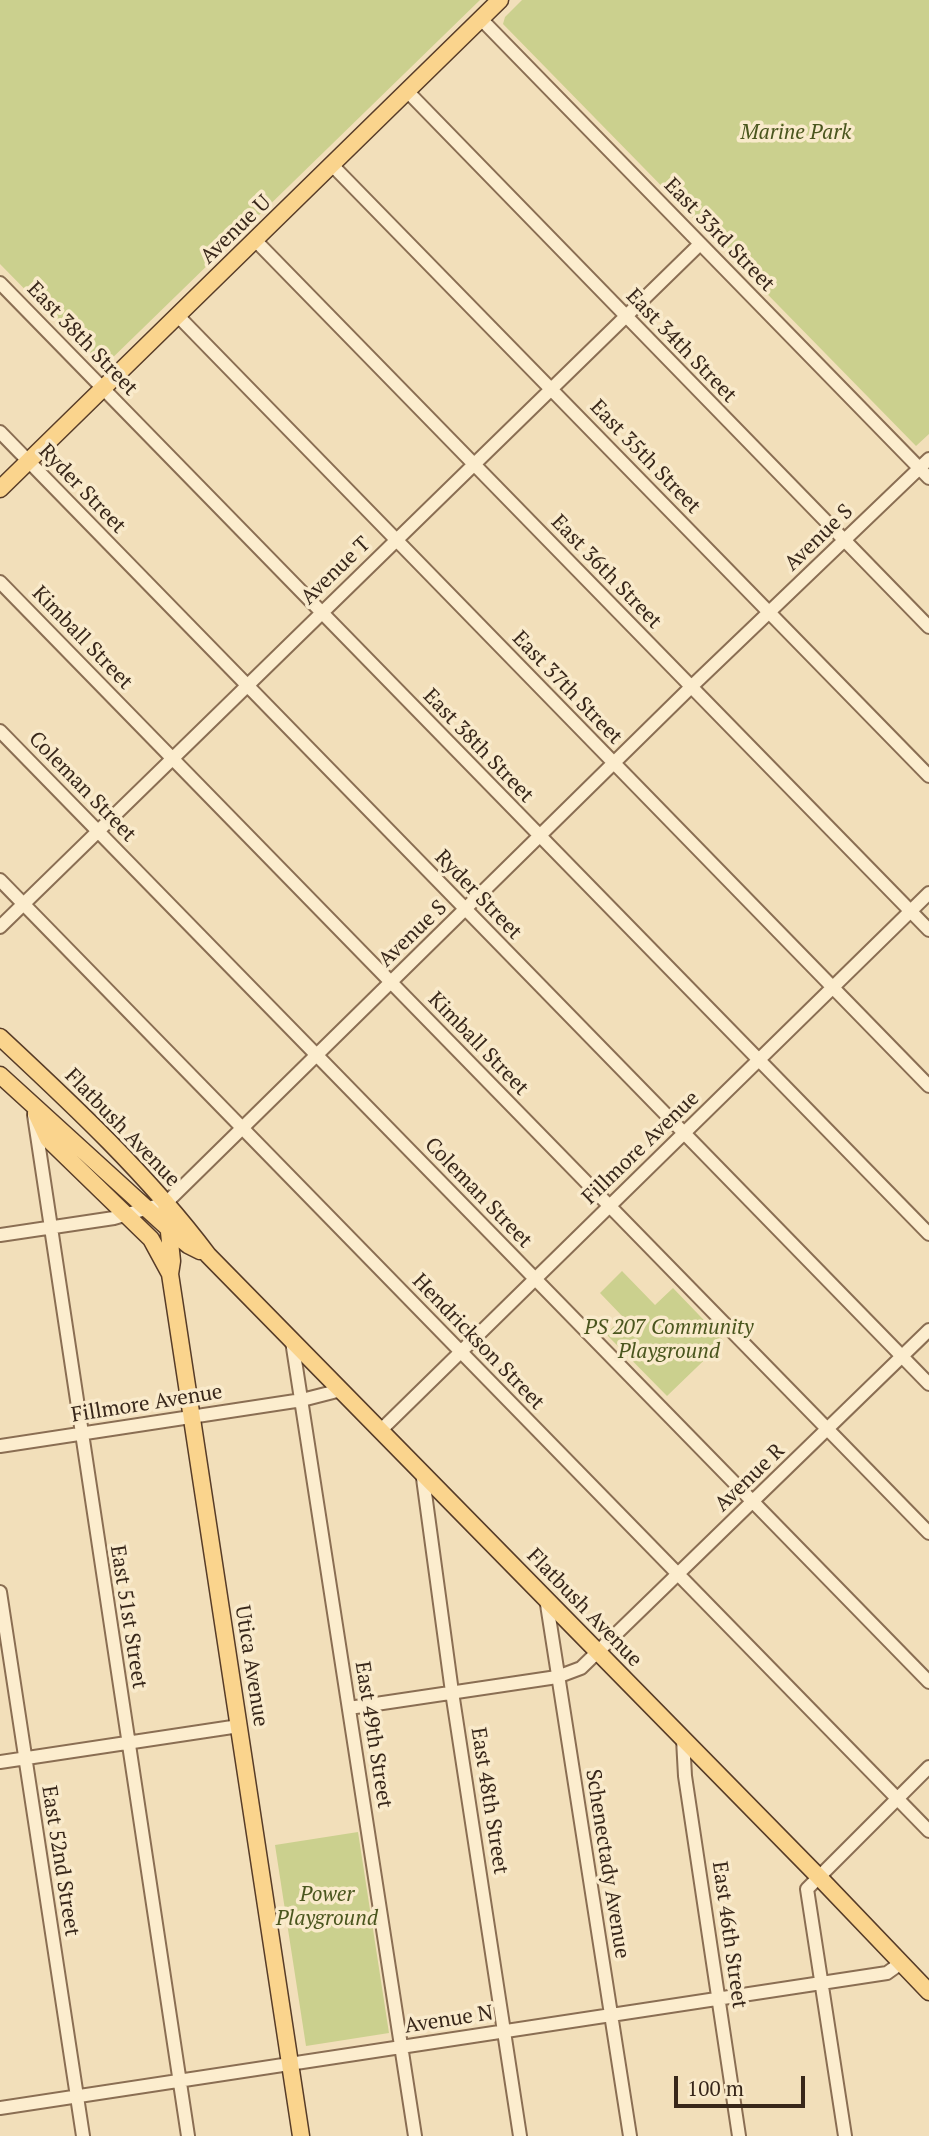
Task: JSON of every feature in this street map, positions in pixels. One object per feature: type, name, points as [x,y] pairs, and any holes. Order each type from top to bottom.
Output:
[{"type":"main road","name":"Avenue U","points":[[0,489],[500,0]]},
{"type":"main road","name":"Flatbush Avenue","points":[[0,1037],[69,1103],[166,1203],[208,1255],[929,1992]]},
{"type":"main road","name":"Flatbush Avenue","points":[[0,1075],[146,1209],[188,1245],[208,1255]]},
{"type":"main road","points":[[32,1104],[48,1139],[151,1239],[170,1274]]},
{"type":"main road","name":"Utica Avenue","points":[[166,1203],[172,1261],[170,1274],[301,2136]]},
{"type":"street","name":"East 33rd Street","points":[[481,19],[700,244],[924,463],[929,478]]},
{"type":"street","name":"East 34th Street","points":[[407,91],[929,627]]},
{"type":"street","name":"East 35th Street","points":[[332,165],[929,776]]},
{"type":"street","name":"East 36th Street","points":[[255,240],[929,930]]},
{"type":"street","name":"Avenue T","points":[[0,927],[700,244]]},
{"type":"street","name":"East 38th Street","points":[[0,283],[929,1234]]},
{"type":"street","name":"East 37th Street","points":[[178,316],[929,1086]]},
{"type":"street","name":"Ryder Street","points":[[0,432],[929,1384]]},
{"type":"street","name":"Avenue S","points":[[0,1235],[126,1214],[166,1203],[691,687],[924,463]]},
{"type":"street","name":"Kimball Street","points":[[0,582],[929,1533]]},
{"type":"street","name":"Coleman Street","points":[[0,731],[929,1682]]},
{"type":"street","name":"Hendrickson Street","points":[[0,880],[929,1831]]},
{"type":"street","name":"Fillmore Avenue","points":[[381,1430],[929,893]]},
{"type":"street","name":"East 51st Street","points":[[32,1104],[188,2136]]},
{"type":"street","name":"Avenue R","points":[[349,1707],[557,1677],[581,1668],[929,1330]]},
{"type":"street","name":"East 49th Street","points":[[292,1340],[415,2136]]},
{"type":"street","name":"Fillmore Avenue","points":[[0,1446],[302,1400],[341,1390]]},
{"type":"street","name":"East 48th Street","points":[[422,1471],[452,1692],[520,2136]]},
{"type":"street","name":"East 52nd Street","points":[[0,1592],[83,2136]]},
{"type":"street","name":"Schenectady Avenue","points":[[545,1598],[630,2136]]},
{"type":"street","points":[[0,1762],[239,1726]]},
{"type":"street","name":"East 46th Street","points":[[683,1739],[685,1776],[739,2136]]},
{"type":"street","points":[[845,2136],[807,1889],[929,1767]]},
{"type":"street","name":"Avenue N","points":[[0,2108],[887,1973],[901,1963]]},
{"type":"green space","points":[[0,0],[480,0],[102,368],[0,264]]},
{"type":"green space","name":"Marine Park","points":[[522,0],[929,0],[929,434],[916,446],[503,24],[505,17]]},
{"type":"green space","name":"PS 207 Community Playground","points":[[622,1271],[655,1305],[673,1288],[724,1341],[667,1396],[606,1334],[623,1317],[600,1293]]},
{"type":"green space","name":"Power Playground","points":[[358,1832],[389,2033],[306,2046],[275,1845]]}]
